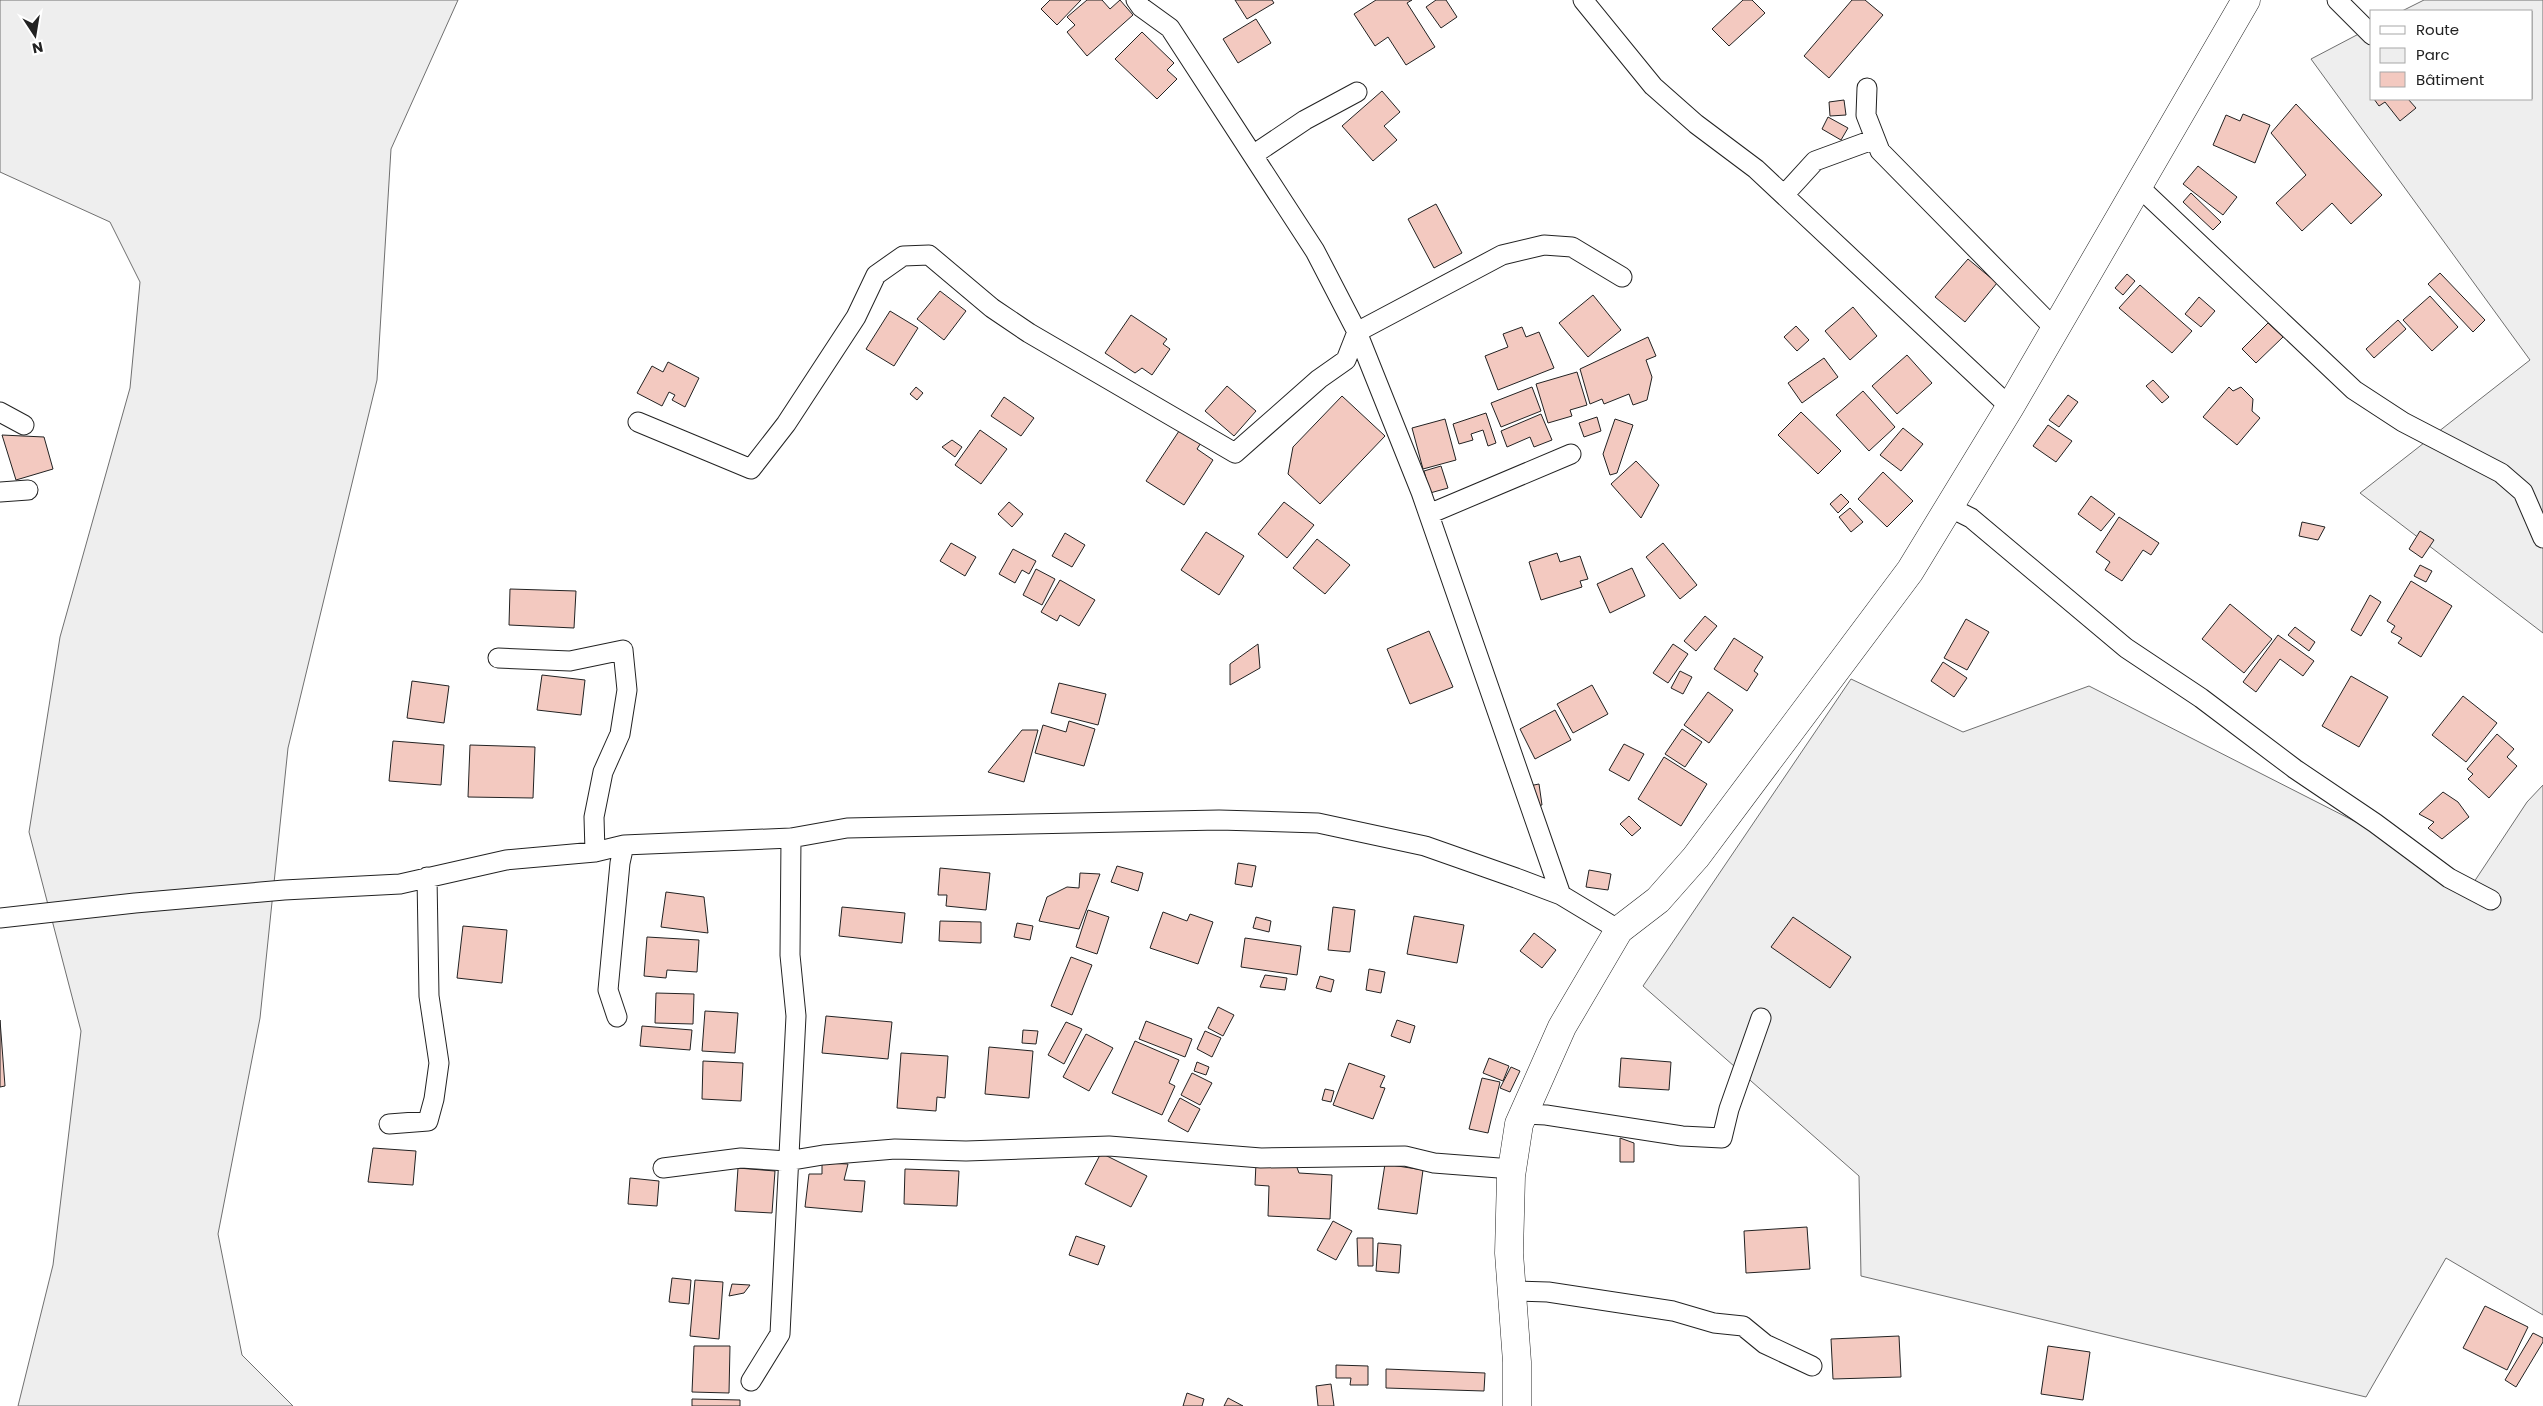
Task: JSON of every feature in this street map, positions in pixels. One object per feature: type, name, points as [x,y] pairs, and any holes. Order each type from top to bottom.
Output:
[{"type":"street","points":[[1136,0],[1141,7],[1170,28],[1315,251],[1357,332],[1429,514],[1561,895]]},
{"type":"street","points":[[1583,0],[1653,86],[1696,124],[1756,169],[2010,407]]},
{"type":"street","points":[[1517,1406],[1517,1362],[1509,1253],[1512,1169],[1519,1124],[1562,1027],[1618,930],[1658,900],[1696,857],[1910,571],[2010,407],[2246,0]]},
{"type":"street","points":[[2337,0],[2370,33]]},
{"type":"street","points":[[1867,88],[1866,116],[1880,151],[2055,329]]},
{"type":"street","points":[[1253,155],[1305,120],[1357,92]]},
{"type":"street","points":[[1784,195],[1815,161],[1875,139]]},
{"type":"street","points":[[2138,186],[2354,390],[2403,422],[2501,473],[2523,492],[2543,538]]},
{"type":"street","points":[[638,422],[751,469],[786,424],[850,326],[876,275],[902,256],[930,255],[992,308],[1029,333],[1235,454],[1319,380],[1346,360],[1357,332],[1502,255],[1544,245],[1572,247],[1622,277]]},
{"type":"street","points":[[0,412],[24,425]]},
{"type":"street","points":[[1429,514],[1571,454]]},
{"type":"street","points":[[0,492],[28,490]]},
{"type":"street","points":[[1949,507],[1971,518],[2126,648],[2201,698],[2295,770],[2375,823],[2449,878],[2491,900]]},
{"type":"street","points":[[498,658],[570,661],[623,650],[627,690],[620,734],[603,772],[594,817],[595,852]]},
{"type":"street","points":[[0,918],[224,895],[400,884],[506,860],[595,852],[624,845],[791,838],[847,828],[1219,820],[1318,823],[1425,846],[1561,895],[1618,930]]},
{"type":"street","points":[[751,1381],[780,1334],[787,1161],[791,1125],[796,1016],[790,955],[791,838]]},
{"type":"street","points":[[617,1017],[608,990],[620,863],[624,845]]},
{"type":"street","points":[[389,1124],[428,1121],[434,1098],[438,1063],[429,996],[427,877]]},
{"type":"street","points":[[1523,1114],[1546,1115],[1682,1136],[1722,1138],[1729,1109],[1761,1018]]},
{"type":"street","points":[[663,1168],[742,1158],[787,1161],[895,1149],[966,1151],[1109,1146],[1261,1158],[1404,1156],[1434,1162],[1512,1169]]},
{"type":"street","points":[[1512,1291],[1548,1292],[1673,1311],[1714,1323],[1743,1326],[1765,1344],[1812,1366]]},
{"type":"green space","points":[[0,0],[458,0],[391,149],[377,380],[288,748],[260,1018],[218,1234],[242,1355],[293,1406],[18,1406],[53,1265],[81,1031],[29,832],[60,637],[130,388],[140,282],[110,222],[0,172]]},
{"type":"green space","points":[[2424,0],[2543,0],[2543,633],[2360,493],[2530,360],[2311,59],[2370,28],[2370,100],[2533,100],[2533,10],[2404,10]]},
{"type":"green space","points":[[1851,679],[1963,732],[2089,686],[2474,882],[2527,802],[2543,785],[2543,1315],[2446,1258],[2366,1397],[1861,1276],[1859,1176],[1643,986]]},
{"type":"building","points":[[1050,0],[1081,0],[1057,25],[1041,9]]},
{"type":"building","points":[[1087,0],[1102,0],[1110,9],[1120,0],[1133,15],[1087,56],[1067,32],[1075,25],[1067,17]]},
{"type":"building","points":[[1235,0],[1272,0],[1274,3],[1247,19]]},
{"type":"building","points":[[1376,0],[1412,0],[1407,3],[1435,47],[1406,65],[1388,37],[1375,46],[1354,14]]},
{"type":"building","points":[[1436,0],[1446,0],[1457,17],[1441,28],[1426,7]]},
{"type":"building","points":[[1743,0],[1752,0],[1765,13],[1729,46],[1712,29]]},
{"type":"building","points":[[1852,0],[1865,0],[1883,15],[1829,78],[1804,56]]},
{"type":"building","points":[[1256,19],[1271,43],[1238,63],[1223,39]]},
{"type":"building","points":[[1142,32],[1174,63],[1167,70],[1177,79],[1157,99],[1115,59]]},
{"type":"building","points":[[1382,91],[1400,112],[1384,126],[1397,140],[1373,161],[1342,126]]},
{"type":"building","points":[[1844,100],[1846,115],[1830,116],[1829,102]]},
{"type":"building","points":[[2375,100],[2409,100],[2416,108],[2400,121],[2385,102],[2379,106]]},
{"type":"building","points":[[2296,104],[2382,195],[2351,224],[2332,203],[2302,231],[2276,203],[2306,175],[2271,133]]},
{"type":"building","points":[[2243,114],[2270,125],[2255,163],[2213,145],[2226,115],[2240,121]]},
{"type":"building","points":[[1828,117],[1848,128],[1841,140],[1822,129]]},
{"type":"building","points":[[2198,166],[2237,197],[2223,215],[2183,184]]},
{"type":"building","points":[[2191,193],[2221,222],[2213,230],[2183,202]]},
{"type":"building","points":[[1436,204],[1462,253],[1434,268],[1408,219]]},
{"type":"building","points":[[1968,259],[1997,283],[1965,322],[1935,297]]},
{"type":"building","points":[[2440,273],[2485,320],[2473,332],[2428,284]]},
{"type":"building","points":[[2127,274],[2135,281],[2123,295],[2115,288]]},
{"type":"building","points":[[2140,285],[2192,331],[2172,353],[2119,308]]},
{"type":"building","points":[[940,291],[966,311],[944,340],[917,319]]},
{"type":"building","points":[[1593,295],[1621,330],[1588,357],[1559,323]]},
{"type":"building","points":[[2430,296],[2458,327],[2432,351],[2403,320]]},
{"type":"building","points":[[2199,297],[2215,311],[2201,327],[2185,314]]},
{"type":"building","points":[[1853,307],[1877,336],[1850,360],[1825,331]]},
{"type":"building","points":[[890,311],[918,328],[894,366],[866,349]]},
{"type":"building","points":[[1131,315],[1167,339],[1163,344],[1170,349],[1152,375],[1142,368],[1135,373],[1105,353]]},
{"type":"building","points":[[2398,320],[2406,329],[2374,358],[2366,349]]},
{"type":"building","points":[[2268,323],[2283,337],[2256,363],[2242,349]]},
{"type":"building","points":[[1796,326],[1809,340],[1797,351],[1784,337]]},
{"type":"building","points":[[1522,327],[1526,337],[1539,332],[1554,368],[1498,390],[1485,356],[1508,347],[1503,334]]},
{"type":"building","points":[[1648,337],[1656,356],[1646,360],[1652,377],[1647,400],[1633,405],[1629,394],[1604,404],[1602,399],[1590,404],[1580,369]]},
{"type":"building","points":[[1907,355],[1932,383],[1897,414],[1872,386]]},
{"type":"building","points":[[1824,358],[1838,377],[1802,403],[1788,383]]},
{"type":"building","points":[[668,362],[699,378],[685,407],[672,400],[675,395],[669,392],[662,406],[637,393],[652,366],[663,372]]},
{"type":"building","points":[[1577,372],[1587,405],[1570,410],[1572,416],[1548,423],[1536,384]]},
{"type":"building","points":[[2153,380],[2169,397],[2162,403],[2146,386]]},
{"type":"building","points":[[1227,386],[1256,411],[1234,436],[1205,411]]},
{"type":"building","points":[[916,387],[923,393],[917,400],[910,394]]},
{"type":"building","points":[[1532,387],[1541,411],[1501,427],[1491,403]]},
{"type":"building","points":[[2229,387],[2233,391],[2241,387],[2253,399],[2252,411],[2260,418],[2237,445],[2203,417]]},
{"type":"building","points":[[1863,391],[1895,427],[1869,451],[1836,415]]},
{"type":"building","points":[[2068,395],[2078,402],[2059,427],[2049,420]]},
{"type":"building","points":[[1342,396],[1385,436],[1320,504],[1288,474],[1293,447]]},
{"type":"building","points":[[1004,397],[1034,418],[1021,436],[991,416]]},
{"type":"building","points":[[1801,412],[1841,451],[1818,474],[1778,435]]},
{"type":"building","points":[[1486,413],[1496,443],[1488,446],[1483,430],[1471,434],[1473,440],[1459,444],[1453,424]]},
{"type":"building","points":[[1541,414],[1552,440],[1534,447],[1530,437],[1507,447],[1501,431]]},
{"type":"building","points":[[1597,417],[1601,431],[1584,437],[1579,423]]},
{"type":"building","points":[[1445,419],[1456,460],[1423,469],[1412,428]]},
{"type":"building","points":[[1615,419],[1633,425],[1617,473],[1610,475],[1603,454]]},
{"type":"building","points":[[1183,425],[1204,438],[1197,449],[1213,460],[1184,505],[1146,481]]},
{"type":"building","points":[[2048,425],[2072,441],[2056,462],[2033,446]]},
{"type":"building","points":[[1903,428],[1923,444],[1901,471],[1880,455]]},
{"type":"building","points":[[980,430],[1007,449],[981,484],[955,465]]},
{"type":"building","points":[[2,435],[44,437],[53,469],[16,480]]},
{"type":"building","points":[[952,440],[962,447],[955,457],[942,447]]},
{"type":"building","points":[[1636,461],[1659,485],[1641,518],[1611,484]]},
{"type":"building","points":[[1441,466],[1448,488],[1430,493],[1424,471]]},
{"type":"building","points":[[1883,472],[1913,501],[1887,527],[1858,499]]},
{"type":"building","points":[[1841,494],[1849,502],[1838,513],[1830,504]]},
{"type":"building","points":[[2091,496],[2115,514],[2101,531],[2078,514]]},
{"type":"building","points":[[1009,502],[1023,514],[1012,527],[998,514]]},
{"type":"building","points":[[1284,502],[1314,525],[1287,558],[1258,534]]},
{"type":"building","points":[[1850,508],[1863,522],[1851,532],[1839,517]]},
{"type":"building","points":[[2119,517],[2159,543],[2151,555],[2143,550],[2122,581],[2105,570],[2110,562],[2096,552]]},
{"type":"building","points":[[2302,522],[2325,527],[2318,540],[2299,536]]},
{"type":"building","points":[[2420,531],[2434,540],[2422,558],[2409,549]]},
{"type":"building","points":[[1206,532],[1244,556],[1219,595],[1181,570]]},
{"type":"building","points":[[1065,533],[1085,545],[1072,567],[1052,556]]},
{"type":"building","points":[[1317,539],[1350,565],[1325,594],[1293,568]]},
{"type":"building","points":[[951,543],[976,557],[965,576],[940,561]]},
{"type":"building","points":[[1663,543],[1697,585],[1680,599],[1646,557]]},
{"type":"building","points":[[1013,549],[1036,561],[1029,574],[1022,570],[1015,583],[999,574]]},
{"type":"building","points":[[1557,553],[1560,562],[1580,556],[1588,579],[1580,581],[1582,587],[1541,600],[1529,562]]},
{"type":"building","points":[[2420,565],[2432,571],[2426,582],[2414,576]]},
{"type":"building","points":[[1632,568],[1645,596],[1610,613],[1597,584]]},
{"type":"building","points":[[1036,569],[1055,579],[1042,605],[1023,595]]},
{"type":"building","points":[[1060,580],[1095,600],[1079,626],[1060,615],[1057,621],[1041,612]]},
{"type":"building","points":[[2411,581],[2452,606],[2421,657],[2398,643],[2402,638],[2391,632],[2395,626],[2387,621]]},
{"type":"building","points":[[510,589],[576,591],[574,628],[509,625]]},
{"type":"building","points":[[2370,595],[2381,602],[2361,636],[2351,630]]},
{"type":"building","points":[[2230,604],[2272,639],[2244,673],[2202,639]]},
{"type":"building","points":[[1705,616],[1717,626],[1696,651],[1684,641]]},
{"type":"building","points":[[1966,619],[1989,632],[1967,670],[1944,658]]},
{"type":"building","points":[[2295,627],[2315,642],[2309,651],[2288,635]]},
{"type":"building","points":[[1429,631],[1453,687],[1410,704],[1387,649]]},
{"type":"building","points":[[2278,635],[2314,661],[2303,676],[2280,659],[2256,692],[2243,682]]},
{"type":"building","points":[[1734,638],[1763,657],[1754,671],[1758,674],[1747,691],[1714,669]]},
{"type":"building","points":[[1258,644],[1260,668],[1230,685],[1230,664]]},
{"type":"building","points":[[1673,644],[1688,654],[1668,683],[1653,673]]},
{"type":"building","points":[[1943,662],[1967,678],[1954,697],[1931,681]]},
{"type":"building","points":[[1680,671],[1692,677],[1683,694],[1671,688]]},
{"type":"building","points":[[542,675],[585,680],[581,715],[537,710]]},
{"type":"building","points":[[2351,676],[2388,697],[2359,747],[2322,726]]},
{"type":"building","points":[[412,681],[449,686],[444,723],[407,718]]},
{"type":"building","points":[[1059,683],[1106,694],[1098,725],[1051,713]]},
{"type":"building","points":[[1592,685],[1608,714],[1573,733],[1557,704]]},
{"type":"building","points":[[1708,692],[1733,710],[1709,743],[1684,725]]},
{"type":"building","points":[[2463,696],[2497,723],[2466,762],[2432,735]]},
{"type":"building","points":[[1555,710],[1571,740],[1535,759],[1520,729]]},
{"type":"building","points":[[1069,721],[1095,729],[1084,766],[1035,753],[1043,725],[1066,732]]},
{"type":"building","points":[[1682,729],[1702,742],[1685,767],[1665,754]]},
{"type":"building","points":[[1022,730],[1038,730],[1024,782],[988,772]]},
{"type":"building","points":[[2497,734],[2514,749],[2507,757],[2517,766],[2489,798],[2468,779],[2473,774],[2467,769]]},
{"type":"building","points":[[393,741],[444,745],[441,785],[389,781]]},
{"type":"building","points":[[1624,744],[1644,754],[1629,781],[1609,770]]},
{"type":"building","points":[[470,745],[535,747],[533,798],[468,797]]},
{"type":"building","points":[[1664,757],[1707,784],[1681,826],[1638,799]]},
{"type":"building","points":[[1539,784],[1542,805],[1532,807],[1529,786]]},
{"type":"building","points":[[2443,792],[2458,802],[2469,817],[2442,839],[2428,828],[2434,822],[2419,814]]},
{"type":"building","points":[[1629,816],[1641,828],[1632,836],[1620,824]]},
{"type":"building","points":[[1238,863],[1256,866],[1252,887],[1235,884]]},
{"type":"building","points":[[1117,866],[1143,873],[1138,891],[1111,882]]},
{"type":"building","points":[[940,868],[990,873],[986,910],[946,906],[947,895],[938,895]]},
{"type":"building","points":[[1589,870],[1611,874],[1608,890],[1586,887]]},
{"type":"building","points":[[1080,873],[1100,874],[1079,929],[1039,921],[1047,897],[1067,887],[1079,888]]},
{"type":"building","points":[[666,892],[704,897],[708,933],[661,927]]},
{"type":"building","points":[[842,907],[905,913],[902,943],[839,936]]},
{"type":"building","points":[[1333,907],[1355,910],[1350,952],[1328,950]]},
{"type":"building","points":[[1088,910],[1109,917],[1097,954],[1076,947]]},
{"type":"building","points":[[1163,912],[1187,921],[1190,914],[1213,922],[1198,964],[1150,948]]},
{"type":"building","points":[[1414,916],[1464,925],[1457,963],[1407,954]]},
{"type":"building","points":[[1256,917],[1271,921],[1269,932],[1253,928]]},
{"type":"building","points":[[1793,917],[1851,957],[1830,988],[1771,947]]},
{"type":"building","points":[[940,921],[981,922],[981,943],[939,941]]},
{"type":"building","points":[[1017,923],[1033,926],[1030,940],[1014,937]]},
{"type":"building","points":[[463,926],[507,930],[502,983],[457,978]]},
{"type":"building","points":[[1534,933],[1556,950],[1542,968],[1520,951]]},
{"type":"building","points":[[647,937],[699,940],[697,972],[667,970],[666,978],[644,976]]},
{"type":"building","points":[[1245,938],[1301,946],[1297,975],[1241,967]]},
{"type":"building","points":[[1071,957],[1092,965],[1072,1015],[1051,1006]]},
{"type":"building","points":[[1369,969],[1385,972],[1381,993],[1366,990]]},
{"type":"building","points":[[1265,975],[1287,978],[1285,990],[1260,987]]},
{"type":"building","points":[[1320,976],[1334,980],[1331,992],[1316,988]]},
{"type":"building","points":[[656,993],[694,994],[693,1024],[655,1023]]},
{"type":"building","points":[[1218,1007],[1234,1015],[1223,1036],[1208,1028]]},
{"type":"building","points":[[705,1011],[738,1013],[735,1053],[702,1051]]},
{"type":"building","points":[[826,1016],[892,1022],[888,1059],[822,1053]]},
{"type":"building","points":[[0,1020],[5,1086],[0,1087]]},
{"type":"building","points":[[1397,1020],[1415,1026],[1410,1043],[1391,1036]]},
{"type":"building","points":[[1146,1021],[1192,1039],[1185,1057],[1139,1039]]},
{"type":"building","points":[[1066,1022],[1082,1029],[1064,1064],[1048,1055]]},
{"type":"building","points":[[642,1026],[692,1030],[690,1050],[640,1046]]},
{"type":"building","points":[[1023,1030],[1038,1031],[1036,1044],[1022,1043]]},
{"type":"building","points":[[1205,1031],[1221,1038],[1212,1057],[1197,1049]]},
{"type":"building","points":[[1086,1034],[1113,1048],[1089,1091],[1063,1077]]},
{"type":"building","points":[[1135,1041],[1179,1060],[1169,1083],[1175,1086],[1162,1115],[1112,1093]]},
{"type":"building","points":[[989,1047],[1033,1051],[1029,1098],[985,1094]]},
{"type":"building","points":[[901,1053],[948,1056],[945,1098],[937,1097],[936,1111],[897,1108]]},
{"type":"building","points":[[1489,1058],[1509,1066],[1503,1081],[1483,1073]]},
{"type":"building","points":[[1621,1058],[1671,1062],[1669,1090],[1619,1087]]},
{"type":"building","points":[[703,1061],[743,1063],[741,1101],[702,1099]]},
{"type":"building","points":[[1197,1062],[1209,1067],[1206,1075],[1194,1071]]},
{"type":"building","points":[[1349,1063],[1385,1076],[1380,1087],[1385,1088],[1373,1119],[1333,1105]]},
{"type":"building","points":[[1511,1067],[1520,1071],[1510,1092],[1500,1088]]},
{"type":"building","points":[[1192,1073],[1212,1083],[1200,1105],[1181,1095]]},
{"type":"building","points":[[1482,1078],[1500,1082],[1488,1133],[1469,1129]]},
{"type":"building","points":[[1325,1089],[1334,1091],[1331,1102],[1322,1100]]},
{"type":"building","points":[[1180,1098],[1200,1109],[1188,1132],[1168,1121]]},
{"type":"building","points":[[1620,1138],[1634,1143],[1634,1162],[1620,1162]]},
{"type":"building","points":[[373,1148],[416,1151],[413,1185],[368,1182]]},
{"type":"building","points":[[1101,1153],[1147,1176],[1131,1207],[1085,1184]]},
{"type":"building","points":[[822,1163],[848,1164],[844,1180],[865,1181],[862,1212],[805,1207],[809,1174],[822,1174]]},
{"type":"building","points":[[1256,1163],[1296,1165],[1299,1173],[1332,1175],[1330,1219],[1268,1216],[1269,1186],[1255,1185]]},
{"type":"building","points":[[1385,1164],[1423,1170],[1417,1214],[1378,1209]]},
{"type":"building","points":[[738,1168],[775,1171],[772,1213],[735,1211]]},
{"type":"building","points":[[905,1169],[959,1171],[957,1206],[904,1204]]},
{"type":"building","points":[[630,1178],[659,1181],[657,1206],[628,1204]]},
{"type":"building","points":[[1333,1221],[1352,1231],[1336,1260],[1317,1250]]},
{"type":"building","points":[[1807,1227],[1810,1269],[1746,1273],[1744,1231]]},
{"type":"building","points":[[1076,1236],[1105,1246],[1098,1265],[1069,1255]]},
{"type":"building","points":[[1357,1238],[1373,1238],[1373,1266],[1358,1266]]},
{"type":"building","points":[[1378,1243],[1401,1245],[1399,1273],[1376,1271]]},
{"type":"building","points":[[672,1278],[691,1280],[689,1304],[669,1302]]},
{"type":"building","points":[[695,1280],[723,1282],[719,1339],[690,1336]]},
{"type":"building","points":[[732,1284],[750,1285],[744,1293],[729,1296]]},
{"type":"building","points":[[2485,1306],[2528,1327],[2507,1370],[2463,1348]]},
{"type":"building","points":[[2533,1333],[2543,1338],[2543,1342],[2516,1387],[2505,1380]]},
{"type":"building","points":[[1899,1336],[1901,1377],[1833,1379],[1831,1339]]},
{"type":"building","points":[[694,1346],[730,1346],[729,1393],[692,1392]]},
{"type":"building","points":[[2048,1346],[2090,1352],[2083,1400],[2041,1394]]},
{"type":"building","points":[[1336,1365],[1368,1366],[1368,1385],[1350,1385],[1351,1378],[1336,1378]]},
{"type":"building","points":[[1386,1369],[1485,1373],[1484,1391],[1386,1388]]},
{"type":"building","points":[[1331,1384],[1334,1406],[1318,1406],[1316,1386]]},
{"type":"building","points":[[1187,1393],[1204,1399],[1202,1406],[1183,1406]]},
{"type":"building","points":[[1228,1398],[1243,1406],[1224,1406]]},
{"type":"building","points":[[692,1399],[740,1400],[740,1406],[692,1406]]}]
